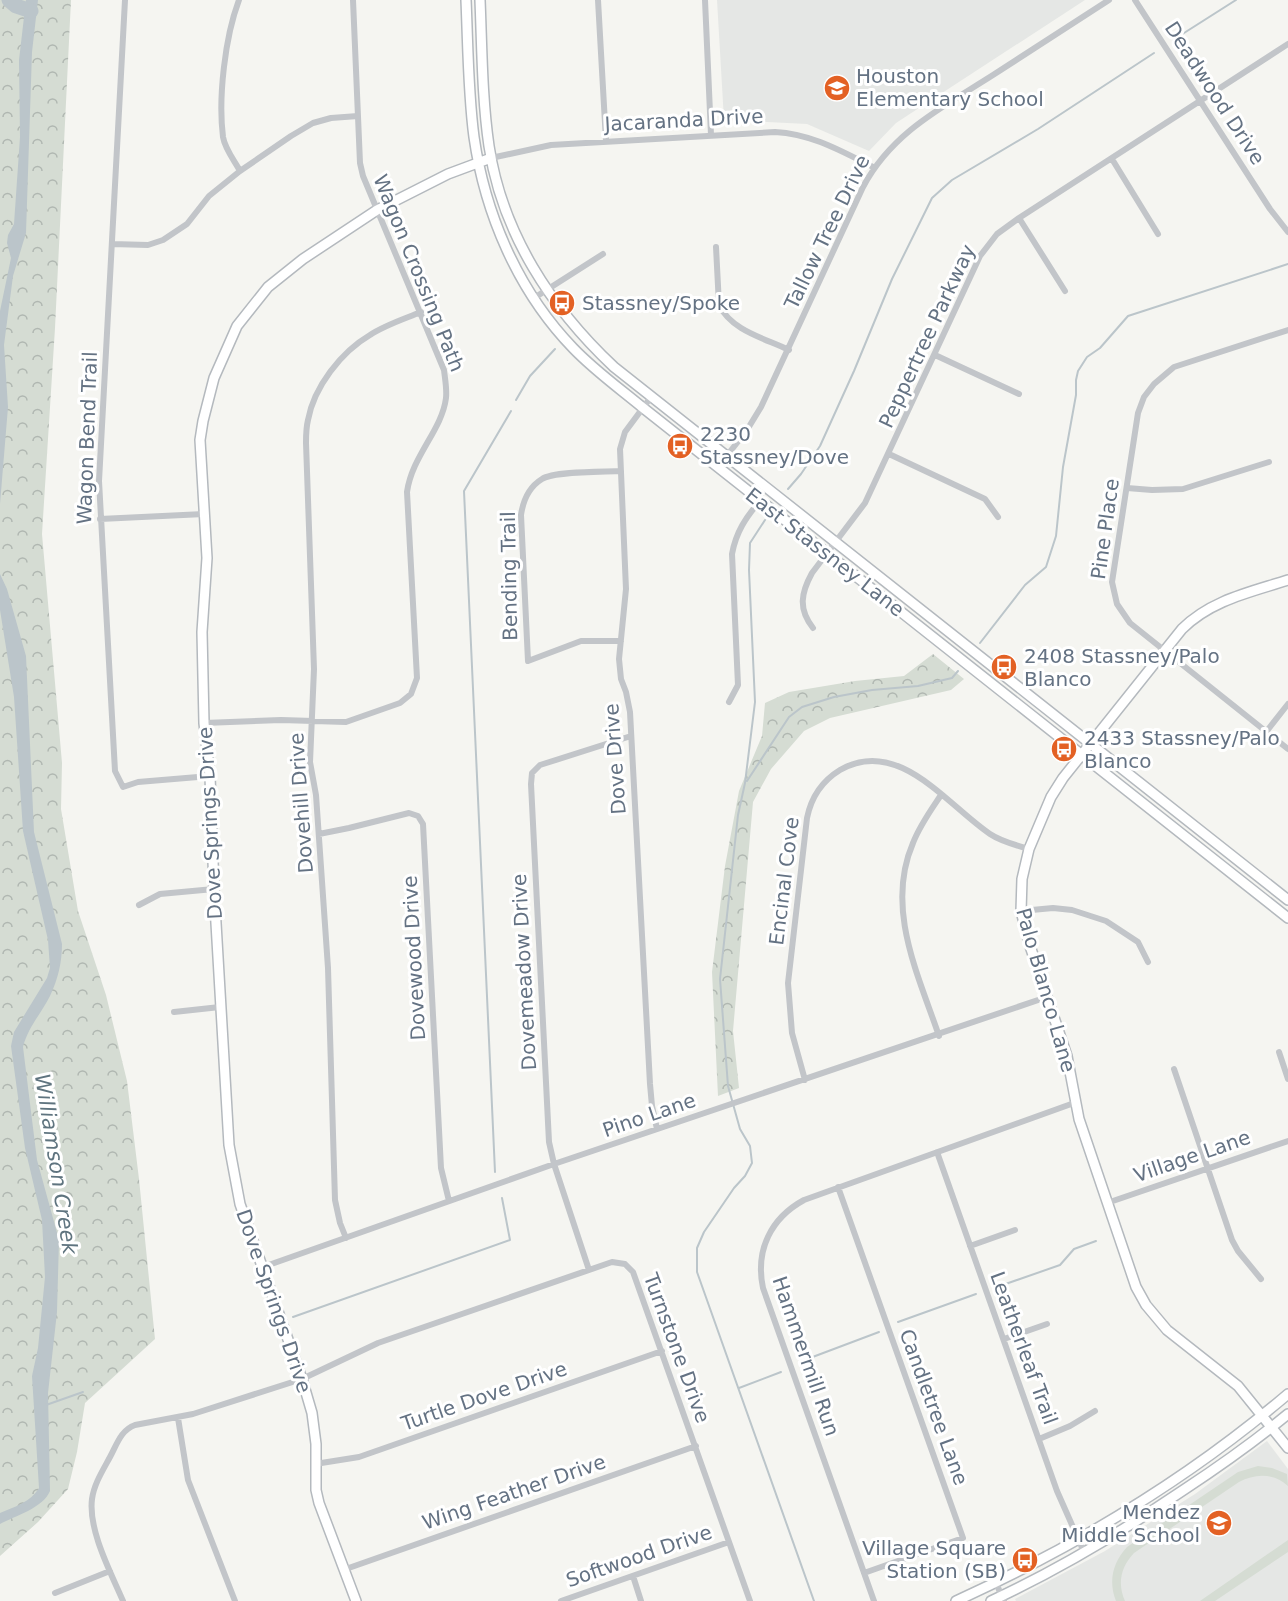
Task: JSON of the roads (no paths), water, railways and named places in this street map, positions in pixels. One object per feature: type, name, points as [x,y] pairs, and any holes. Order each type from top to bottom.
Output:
[{"type":"main road","name":"East Stassney Lane","points":[[466,0],[471,110],[483,184],[501,235],[516,268],[534,298],[573,348],[642,407],[1288,918]]},
{"type":"main road","name":"East Stassney Lane","points":[[480,0],[485,109],[491,158],[515,234],[534,271],[566,318],[593,348],[651,397],[1288,900]]},
{"type":"main road","name":"Dove Springs Drive","points":[[356,1601],[319,1503],[315,1464],[315,1428],[302,1379],[240,1204],[229,1145],[220,1007],[210,776],[204,723],[202,632],[207,558],[200,440],[214,378],[237,326],[268,287],[303,258],[377,210],[427,183],[491,158]]},
{"type":"main road","name":"Palo Blanco Lane","points":[[1288,580],[1210,607],[1192,619],[1164,650],[1090,743],[1051,797],[1029,849],[1022,879],[1021,910],[1029,943],[1070,1069],[1074,1103],[1136,1287],[1146,1305],[1173,1335],[1233,1381],[1288,1448]]},
{"type":"main road","points":[[956,1601],[996,1583],[1078,1539],[1157,1491],[1263,1415],[1288,1394]]},
{"type":"main road","points":[[991,1601],[1003,1598],[1163,1504],[1272,1427],[1288,1413]]},
{"type":"street","name":"Wagon Bend Trail","points":[[125,0],[99,481],[115,771],[123,787],[138,782],[210,776]]},
{"type":"street","points":[[239,0],[232,18],[226,48],[222,97],[225,146],[240,171]]},
{"type":"street","name":"Wagon Crossing Path","points":[[204,723],[281,720],[346,722],[400,703],[411,694],[417,678],[407,492],[413,468],[442,414],[446,398],[444,370],[363,176],[353,0]]},
{"type":"street","points":[[598,0],[606,141]]},
{"type":"street","points":[[705,0],[711,135]]},
{"type":"street","name":"Tallow Tree Drive","points":[[718,467],[755,418],[789,350],[873,167],[914,125],[1109,0]]},
{"type":"street","name":"Deadwood Drive","points":[[1135,0],[1270,209],[1288,232]]},
{"type":"street","name":"Peppertree Parkway","points":[[813,628],[805,619],[802,609],[802,598],[812,573],[866,502],[980,256],[997,234],[1288,44]]},
{"type":"street","points":[[112,244],[148,245],[170,237],[187,225],[209,196],[240,171],[313,123],[331,118],[358,116]]},
{"type":"street","name":"Jacaranda Drive","points":[[491,158],[551,145],[711,135],[790,133],[818,140],[873,167]]},
{"type":"street","points":[[1112,159],[1158,234]]},
{"type":"street","points":[[1019,218],[1065,291]]},
{"type":"street","points":[[716,247],[719,305],[723,313],[735,325],[789,350]]},
{"type":"street","points":[[534,298],[603,254]]},
{"type":"street","name":"Dovehill Drive","points":[[346,1238],[335,1200],[328,968],[316,795],[310,762],[314,669],[306,443],[308,420],[313,403],[323,383],[335,367],[350,350],[369,335],[421,312]]},
{"type":"street","name":"Pine Place","points":[[1288,330],[1181,364],[1160,377],[1144,397],[1138,413],[1112,582],[1120,609],[1130,623],[1288,749]]},
{"type":"street","points":[[935,355],[1019,394]]},
{"type":"street","name":"Dove Drive","points":[[651,397],[625,432],[620,449],[626,590],[619,659],[621,679],[630,712],[632,735],[650,1084],[657,1129]]},
{"type":"street","points":[[889,454],[985,499],[998,517]]},
{"type":"street","points":[[1127,488],[1183,489],[1269,462]]},
{"type":"street","name":"Bending Trail","points":[[621,471],[543,478],[531,489],[523,502],[521,514],[528,660],[581,641],[621,641]]},
{"type":"street","points":[[729,702],[738,685],[732,554],[742,524],[763,503]]},
{"type":"street","points":[[100,519],[204,514]]},
{"type":"street","points":[[1266,732],[1288,704]]},
{"type":"street","name":"Dovemeadow Drive","points":[[589,1270],[549,1142],[531,784],[532,773],[540,765],[632,735]]},
{"type":"street","name":"Encinal Cove","points":[[805,1080],[792,1033],[788,983],[807,818],[812,801],[826,780],[841,769],[858,763],[875,761],[901,766],[918,776],[996,837],[1029,849]]},
{"type":"street","points":[[939,1036],[908,946],[901,907],[904,872],[912,844],[924,820],[941,795]]},
{"type":"street","name":"Dovewood Drive","points":[[319,834],[409,813],[418,816],[423,824],[441,1168],[449,1201]]},
{"type":"street","points":[[139,905],[160,894],[214,889]]},
{"type":"street","points":[[1021,910],[1053,908],[1072,910],[1098,918],[1121,929],[1138,942],[1148,962]]},
{"type":"street","name":"Pino Lane","points":[[263,1267],[554,1164],[939,1036],[1047,997]]},
{"type":"street","points":[[174,1012],[220,1007]]},
{"type":"street","points":[[1279,1052],[1288,1079]]},
{"type":"street","points":[[1174,1069],[1232,1240],[1261,1280]]},
{"type":"street","name":"Hammermill Run","points":[[874,1601],[763,1288],[760,1270],[764,1245],[779,1219],[804,1200],[1074,1103]]},
{"type":"street","name":"Village Lane","points":[[1107,1203],[1288,1142]]},
{"type":"street","name":"Leatherleaf Trail","points":[[937,1152],[1057,1491],[1084,1552]]},
{"type":"street","name":"Candletree Lane","points":[[838,1187],[963,1538],[864,1574]]},
{"type":"street","points":[[970,1246],[1015,1230]]},
{"type":"street","name":"Turnstone Drive","points":[[123,1601],[92,1519],[92,1498],[97,1481],[120,1436],[127,1429],[135,1425],[178,1418],[302,1379],[378,1343],[612,1262],[625,1264],[633,1272],[750,1601]]},
{"type":"street","points":[[1004,1339],[1047,1324]]},
{"type":"street","name":"Turtle Dove Drive","points":[[315,1464],[359,1457],[662,1351]]},
{"type":"street","points":[[1039,1439],[1070,1426],[1095,1411]]},
{"type":"street","points":[[178,1418],[188,1480],[235,1601]]},
{"type":"street","name":"Wing Feather Drive","points":[[343,1570],[696,1446]]},
{"type":"street","name":"Softwood Drive","points":[[561,1601],[729,1542]]},
{"type":"street","points":[[55,1593],[110,1571]]},
{"type":"street","points":[[633,1576],[641,1601]]},
{"type":"street","points":[[996,1583],[1003,1598]]},
{"type":"waterway","points":[[9,0],[16,6],[31,11]]},
{"type":"waterway","points":[[1173,40],[1236,0]]},
{"type":"waterway","points":[[788,489],[820,446],[892,279],[932,198],[952,180],[1038,129],[1154,53]]},
{"type":"waterway","points":[[980,643],[1025,585],[1046,567],[1056,536],[1063,467],[1076,395],[1076,380],[1078,371],[1087,357],[1100,348],[1128,316],[1288,264]]},
{"type":"waterway","points":[[516,400],[530,376],[555,349]]},
{"type":"waterway","points":[[495,1172],[464,491],[511,411]]},
{"type":"waterway","points":[[765,520],[750,543],[749,570],[755,702],[745,783],[738,815],[720,979],[728,1086],[740,1129],[750,1146],[752,1163],[704,1232],[697,1248],[697,1272],[814,1601]]},
{"type":"waterway","points":[[747,781],[789,717],[802,707],[834,697],[872,690],[918,686],[952,678],[958,671]]},
{"type":"waterway","points":[[293,1317],[510,1240],[502,1198]]},
{"type":"waterway","points":[[997,1287],[1060,1265],[1074,1249],[1096,1241]]},
{"type":"waterway","points":[[898,1322],[976,1294]]},
{"type":"waterway","points":[[802,1361],[879,1332]]},
{"type":"waterway","points":[[739,1388],[781,1372]]},
{"type":"waterway","points":[[46,1405],[83,1392]]},
{"type":"place","name":"Houston Elementary School","points":[[837,88]]},
{"type":"place","name":"Stassney/Spoke","points":[[562,303]]},
{"type":"place","name":"2230 Stassney/Dove","points":[[680,446]]},
{"type":"place","name":"2408 Stassney/Palo Blanco","points":[[1004,667]]},
{"type":"place","name":"2433 Stassney/Palo Blanco","points":[[1064,749]]},
{"type":"place","name":"Mendez Middle School","points":[[1219,1523]]},
{"type":"place","name":"Village Square Station (SB)","points":[[1025,1560]]},
{"type":"water label","name":"Williamson Creek","points":[[56,1164]]}]
